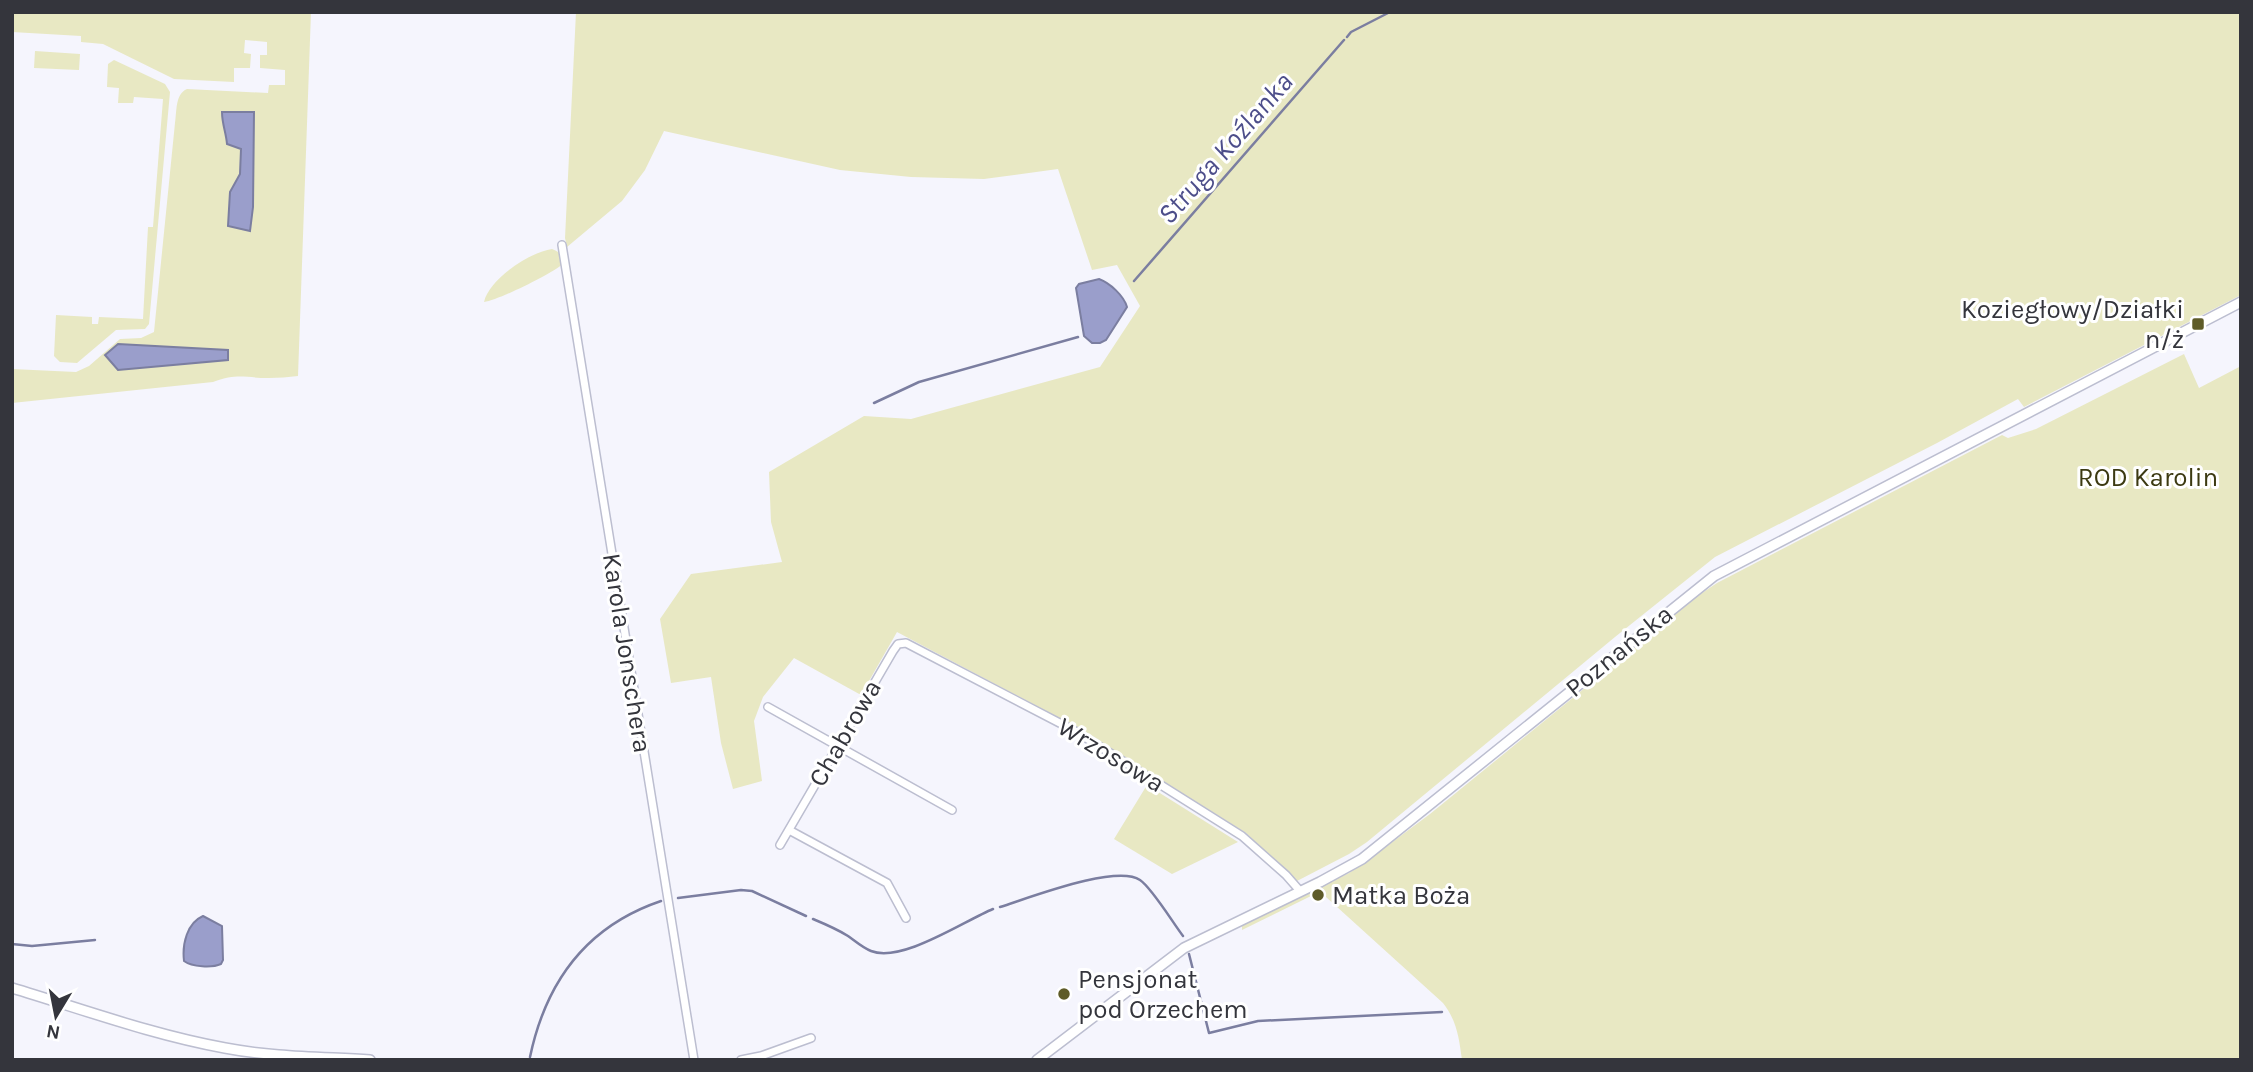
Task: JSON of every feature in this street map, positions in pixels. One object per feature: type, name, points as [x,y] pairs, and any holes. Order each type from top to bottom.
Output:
[{"type":"street","name":"Karola Jonschera","points":[[562,245],[694,1060]]},
{"type":"street","name":"Poznańska","points":[[1037,1060],[1176,953],[1349,866],[1373,850],[1714,576],[2241,302]]},
{"type":"street","name":"Wrzosowa","points":[[906,643],[1075,731],[1242,836],[1300,891]]},
{"type":"street","name":"Chabrowa","points":[[780,845],[895,647],[906,643]]},
{"type":"street","points":[[768,707],[952,810]]},
{"type":"street","points":[[789,830],[887,883],[906,918]]},
{"type":"street","points":[[12,988],[219,1047],[268,1054],[370,1060]]},
{"type":"street","points":[[741,1060],[761,1056],[811,1038]]},
{"type":"green space","points":[[12,12],[311,12],[298,376],[235,377],[213,382],[12,403],[12,369],[76,372],[89,366],[120,339],[141,338],[154,332],[178,99],[183,91],[268,93],[269,85],[285,85],[285,70],[260,68],[260,55],[267,55],[267,42],[245,40],[244,53],[251,54],[250,68],[234,68],[234,82],[174,79],[103,44],[81,42],[81,36],[12,32]]},
{"type":"green space","points":[[576,12],[2241,12],[2241,295],[2024,407],[2018,399],[1715,557],[1367,842],[1297,881],[1246,833],[1078,728],[897,632],[861,695],[794,658],[763,697],[754,721],[762,781],[733,789],[721,743],[711,677],[671,683],[660,619],[691,574],[782,562],[771,522],[769,472],[864,416],[911,419],[1100,367],[1140,306],[1117,265],[1092,270],[1058,169],[984,179],[911,177],[840,170],[664,131],[645,170],[622,201],[567,247],[565,238]]},
{"type":"green space","points":[[35,51],[80,54],[79,70],[34,68]]},
{"type":"green space","points":[[114,60],[165,84],[170,92],[149,324],[145,329],[116,330],[77,363],[60,362],[54,356],[56,315],[92,317],[92,324],[98,324],[99,317],[143,319],[148,227],[153,227],[163,99],[134,97],[133,103],[118,103],[119,88],[107,87],[108,64]]},
{"type":"green space","points":[[552,249],[560,254],[563,264],[525,286],[484,302],[494,284],[512,268],[533,255]]},
{"type":"green space","name":"ROD Karolin","points":[[2184,354],[2199,388],[2241,366],[2241,1060],[1462,1060],[1454,1023],[1443,1003],[1326,897],[1318,900],[1311,896],[1242,930],[1242,924],[1349,873],[1383,849],[1717,583],[2002,435],[2008,438],[2036,429]]},
{"type":"green space","points":[[1147,785],[1238,842],[1172,874],[1114,839]]},
{"type":"water","points":[[222,112],[254,112],[253,207],[250,231],[228,226],[230,192],[240,174],[241,149],[227,144]]},
{"type":"water","points":[[1099,279],[1116,290],[1127,307],[1106,340],[1092,343],[1084,336],[1076,288],[1079,284]]},
{"type":"water","points":[[118,344],[228,350],[228,360],[118,370],[105,355]]},
{"type":"water","points":[[203,916],[222,926],[221,964],[202,966],[184,961],[189,929]]},
{"type":"waterway","name":"Struga Koźlanka","points":[[1347,37],[1351,32],[1390,12]]},
{"type":"waterway","name":"Struga Koźlanka","points":[[1134,281],[1344,40]]},
{"type":"waterway","points":[[874,403],[919,382],[1078,337]]},
{"type":"waterway","points":[[1000,907],[1072,884],[1112,876],[1128,876],[1145,884],[1183,936]]},
{"type":"waterway","points":[[678,898],[752,891],[806,916]]},
{"type":"waterway","points":[[530,1057],[547,1004],[574,960],[591,941],[612,925],[661,901]]},
{"type":"waterway","points":[[813,919],[844,933],[868,950],[884,953],[915,946],[993,909]]},
{"type":"waterway","points":[[12,944],[32,946],[95,940]]},
{"type":"waterway","points":[[1189,954],[1209,1033],[1258,1021],[1442,1012]]},
{"type":"place","name":"Koziegłowy/Działki n/ż","points":[[2198,324]]},
{"type":"place","name":"Matka Boża","points":[[1318,895]]},
{"type":"place","name":"Pensjonat pod Orzechem","points":[[1064,994]]}]
